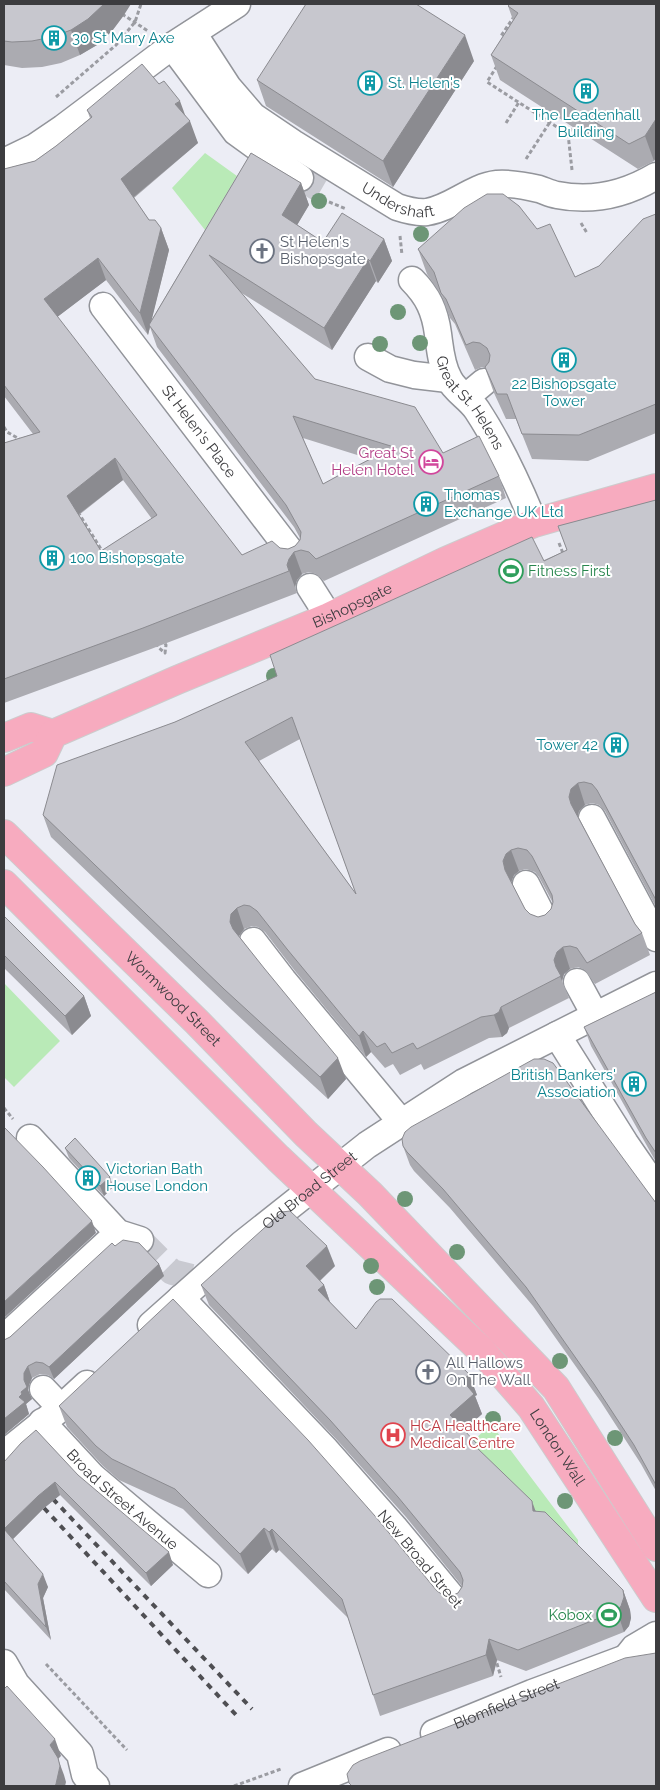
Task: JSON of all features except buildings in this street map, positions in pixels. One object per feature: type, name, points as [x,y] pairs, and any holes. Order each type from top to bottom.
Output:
[{"type":"main road","name":"Bishopsgate","points":[[53,734],[329,617],[446,561],[534,523],[656,488]]},
{"type":"main road","points":[[4,738],[31,727],[53,734],[44,753],[4,772]]},
{"type":"main road","name":"Wormwood Street","points":[[4,834],[197,1022],[306,1134],[340,1165]]},
{"type":"main road","points":[[4,884],[271,1151],[312,1189]]},
{"type":"main road","name":"London Wall","points":[[340,1165],[556,1388],[656,1547]]},
{"type":"main road","name":"London Wall","points":[[312,1189],[482,1351],[531,1408],[656,1598]]},
{"type":"street","points":[[4,162],[35,147],[183,40],[238,4]]},
{"type":"street","points":[[183,40],[236,132],[300,178]]},
{"type":"street","name":"Undershaft","points":[[183,40],[253,116],[397,207],[412,212],[426,212],[448,205],[479,188],[498,184],[539,189],[556,195],[576,197],[612,195],[656,176]]},
{"type":"street","name":"Great St. Helens","points":[[413,280],[424,292],[433,309],[440,354],[466,386],[521,492],[534,523]]},
{"type":"street","name":"St Helen's Place","points":[[103,306],[294,556]]},
{"type":"street","points":[[368,357],[390,369],[414,376],[466,386]]},
{"type":"street","points":[[310,587],[329,617]]},
{"type":"street","points":[[592,818],[656,938]]},
{"type":"street","points":[[526,884],[546,923]]},
{"type":"street","points":[[253,941],[402,1124]]},
{"type":"street","points":[[577,982],[595,1015]]},
{"type":"street","name":"Old Broad Street","points":[[131,1343],[242,1244],[367,1145],[464,1082],[656,985]]},
{"type":"street","points":[[557,1035],[625,1143],[656,1188]]},
{"type":"street","points":[[7,1347],[129,1237],[30,1138]]},
{"type":"street","name":"New Broad Street","points":[[181,1298],[326,1450],[394,1527],[456,1602]]},
{"type":"street","points":[[4,1454],[103,1369]]},
{"type":"street","name":"Broad Street Avenue","points":[[43,1389],[51,1415],[93,1477],[208,1574]]},
{"type":"street","name":"Blomfield Street","points":[[626,1658],[634,1648],[656,1635]]},
{"type":"street","name":"Blomfield Street","points":[[302,1786],[539,1690],[626,1658],[656,1661]]},
{"type":"street","points":[[4,1663],[16,1684],[80,1754],[85,1775],[96,1786]]},
{"type":"path","points":[[53,100],[116,45],[136,22],[141,4]]},
{"type":"path","points":[[119,12],[136,22]]},
{"type":"path","points":[[511,43],[501,36],[517,12]]},
{"type":"path","points":[[502,58],[487,82],[568,134]]},
{"type":"path","points":[[506,123],[519,102]]},
{"type":"path","points":[[576,121],[568,134],[576,197]]},
{"type":"path","points":[[397,207],[403,259],[413,280]]},
{"type":"path","points":[[581,224],[587,233]]},
{"type":"path","points":[[4,428],[6,433],[28,444]]},
{"type":"path","points":[[77,510],[107,559]]},
{"type":"path","points":[[561,550],[564,559]]},
{"type":"path","points":[[154,640],[165,653],[166,645],[162,638]]},
{"type":"path","points":[[493,1651],[502,1681]]},
{"type":"path","points":[[46,1664],[126,1750]]},
{"type":"path","points":[[234,1786],[282,1769]]},
{"type":"green space","points":[[205,153],[237,176],[205,230],[172,188]]},
{"type":"green space","points":[[4,983],[60,1041],[14,1087],[4,1077]]},
{"type":"green space","points":[[491,1424],[578,1540],[578,1555],[469,1445]]},
{"type":"tunnel","points":[[300,178],[321,190]]},
{"type":"tunnel","points":[[140,1240],[172,1272],[200,1279]]},
{"type":"railway","points":[[53,1499],[252,1709]]},
{"type":"railway","points":[[44,1508],[237,1716]]},
{"type":"place","name":"30 St Mary Axe","points":[[54,38]]},
{"type":"place","name":"St. Helen's","points":[[370,83]]},
{"type":"place","name":"The Leadenhall Building","points":[[586,91]]},
{"type":"place","name":"St Helen's Bishopsgate","points":[[262,251]]},
{"type":"place","name":"22 Bishopsgate Tower","points":[[564,360]]},
{"type":"place","name":"Great St Helen Hotel","points":[[431,462]]},
{"type":"place","name":"Thomas Exchange UK Ltd","points":[[426,504]]},
{"type":"place","name":"100 Bishopsgate","points":[[52,558]]},
{"type":"place","name":"Fitness First","points":[[511,571]]},
{"type":"place","name":"Tower 42","points":[[616,745]]},
{"type":"place","name":"British Bankers' Association","points":[[634,1084]]},
{"type":"place","name":"Victorian Bath House London","points":[[88,1178]]},
{"type":"place","name":"All Hallows On The Wall","points":[[428,1372]]},
{"type":"place","name":"HCA Healthcare Medical Centre","points":[[393,1435]]},
{"type":"place","name":"Kobox","points":[[609,1615]]}]
